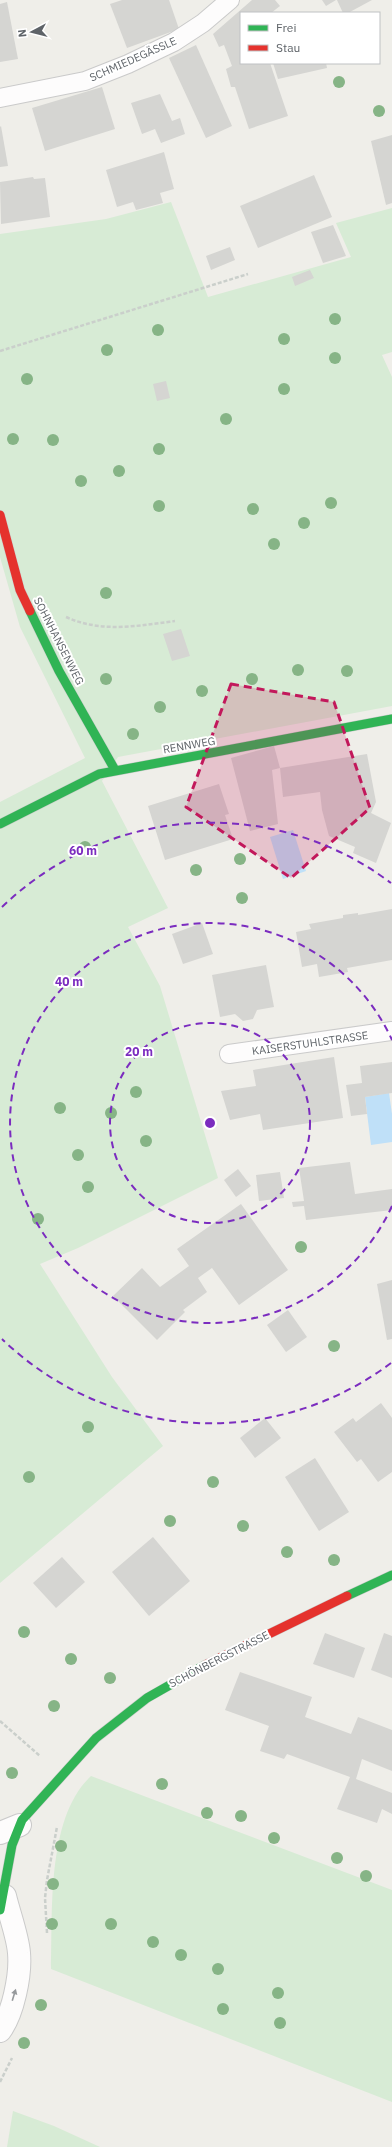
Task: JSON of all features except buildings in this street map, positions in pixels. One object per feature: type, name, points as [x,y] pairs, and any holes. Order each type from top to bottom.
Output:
[{"type":"street","name":"SOHNHANSENWEG","points":[[0,514],[20,590],[59,671],[115,770]]},
{"type":"street","name":"RENNWEG","points":[[0,824],[99,774],[391,723]]},
{"type":"street","name":"SCHÖNBERGSTRASSE","points":[[0,2031],[5,2024],[16,1989],[19,1953],[3,1903],[8,1864],[10,1829],[51,1790],[60,1775],[115,1720],[130,1708],[171,1682],[200,1666],[392,1575]]},
{"type":"lane","name":"SCHMIEDEGÄSSLE","points":[[0,98],[85,81],[128,64],[174,42],[203,23],[230,0]]},
{"type":"lane","name":"KAISERSTUHLSTRASSE","points":[[229,1054],[392,1031]]},
{"type":"path","points":[[0,351],[248,274]]},
{"type":"path","points":[[65,616],[77,622],[108,628],[175,620]]},
{"type":"path","points":[[0,1721],[60,1775]]},
{"type":"path","points":[[46,1936],[45,1898],[47,1880],[57,1828],[60,1821]]},
{"type":"highlighted area","points":[[231,684],[334,702],[370,808],[291,878],[186,807]]},
{"type":"green space","points":[[171,202],[208,297],[351,257],[336,223],[392,208],[392,352],[382,355],[392,377],[392,706],[118,757],[102,781],[168,908],[128,927],[160,986],[218,1178],[78,1248],[40,1264],[112,1377],[163,1446],[0,1583],[0,802],[85,758],[20,627],[0,557],[0,234],[106,219]]},
{"type":"green space","points":[[91,1776],[392,1890],[392,2102],[51,1969],[53,1894],[59,1840],[66,1816],[76,1794]]},
{"type":"green space","points":[[13,2111],[54,2126],[100,2147],[7,2147]]},
{"type":"water","points":[[293,830],[306,871],[283,879],[270,837]]},
{"type":"water","points":[[389,1093],[392,1114],[392,1142],[371,1145],[365,1097]]},
{"type":"traffic: fast","points":[[30,611],[59,671],[115,770]]},
{"type":"traffic: fast","points":[[0,824],[99,774],[392,719]]},
{"type":"traffic: fast","points":[[347,1596],[392,1575]]},
{"type":"traffic: fast","points":[[0,1910],[12,1845],[22,1820],[96,1738],[147,1698],[205,1665]]},
{"type":"traffic: jam","points":[[0,515],[20,590],[30,611]]},
{"type":"traffic: jam","points":[[205,1665],[347,1596]]}]
